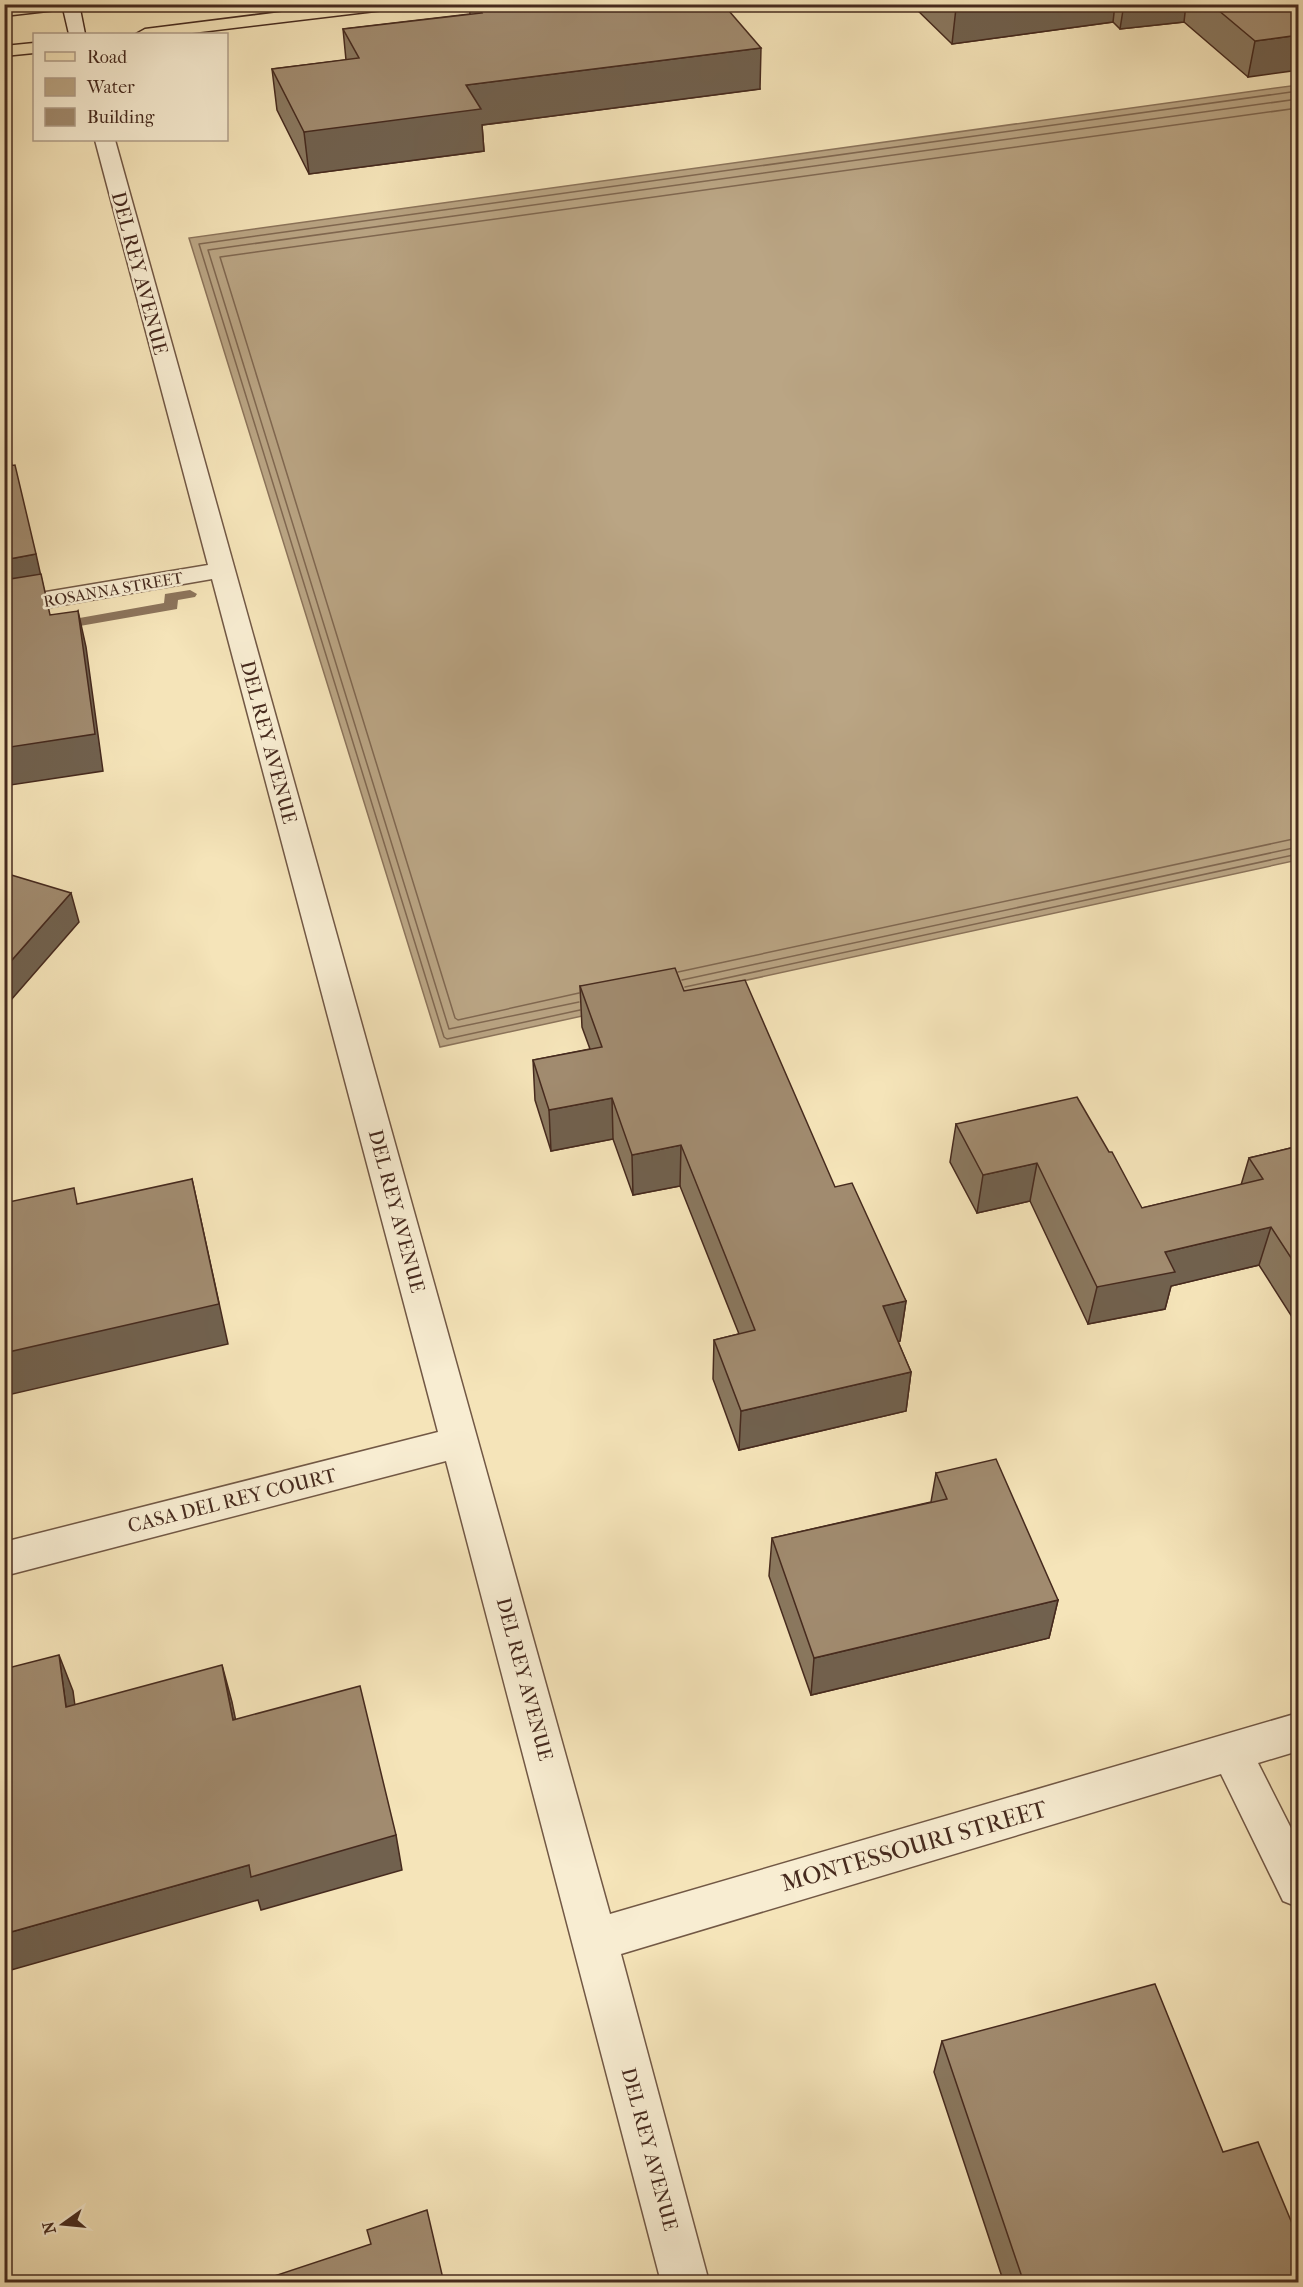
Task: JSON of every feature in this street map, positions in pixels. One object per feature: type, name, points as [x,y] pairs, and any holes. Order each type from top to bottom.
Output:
[{"type":"main road","points":[[4,11],[65,4]]},
{"type":"main road","points":[[153,33],[392,4]]},
{"type":"main road","points":[[4,51],[33,48]]},
{"type":"street","points":[[70,4],[77,33]]},
{"type":"street","name":"DEL REY AVENUE","points":[[105,141],[596,1940],[685,2283]]},
{"type":"street","name":"ROSANNA STREET","points":[[4,607],[221,570]]},
{"type":"street","name":"CASA DEL REY COURT","points":[[4,1559],[460,1442]]},
{"type":"street","name":"MONTESSOURI STREET","points":[[596,1940],[1299,1732]]},
{"type":"street","points":[[1232,1753],[1299,1886]]},
{"type":"water","points":[[1298,85],[1298,860],[440,1047],[189,238]]},
{"type":"building","points":[[476,4],[723,4],[761,48],[466,85],[481,109],[304,132],[272,69],[359,58],[343,29],[482,13]]},
{"type":"building","points":[[952,4],[984,4],[956,8]]},
{"type":"building","points":[[1211,4],[1299,4],[1299,35],[1255,41]]},
{"type":"building","points":[[4,436],[8,466],[15,465],[36,554],[4,560]]},
{"type":"building","points":[[41,574],[50,615],[78,611],[95,734],[4,748],[4,580]]},
{"type":"building","points":[[8,874],[71,893],[4,969],[4,879]]},
{"type":"building","points":[[675,968],[684,991],[745,980],[835,1187],[852,1183],[906,1301],[883,1306],[911,1372],[741,1411],[714,1340],[755,1330],[681,1145],[632,1155],[612,1098],[549,1110],[533,1060],[602,1047],[580,986]]},
{"type":"building","points":[[1077,1097],[1109,1152],[1112,1152],[1142,1208],[1263,1179],[1249,1158],[1299,1146],[1299,1270],[1271,1227],[1165,1252],[1175,1272],[1097,1287],[1037,1163],[983,1175],[956,1124]]},
{"type":"building","points":[[192,1179],[219,1304],[4,1353],[4,1203],[74,1188],[77,1204]]},
{"type":"building","points":[[996,1459],[1058,1600],[814,1658],[772,1538],[947,1499],[936,1473]]},
{"type":"building","points":[[59,1655],[66,1707],[222,1665],[233,1720],[360,1686],[396,1835],[251,1877],[249,1865],[4,1934],[4,1669]]},
{"type":"building","points":[[1155,1984],[1223,2152],[1258,2142],[1299,2240],[1299,2283],[1024,2283],[942,2041]]},
{"type":"building","points":[[427,2210],[444,2283],[253,2283],[371,2244],[367,2230]]},
{"type":"waterway","points":[[57,626],[172,606],[170,597],[190,594]]}]
